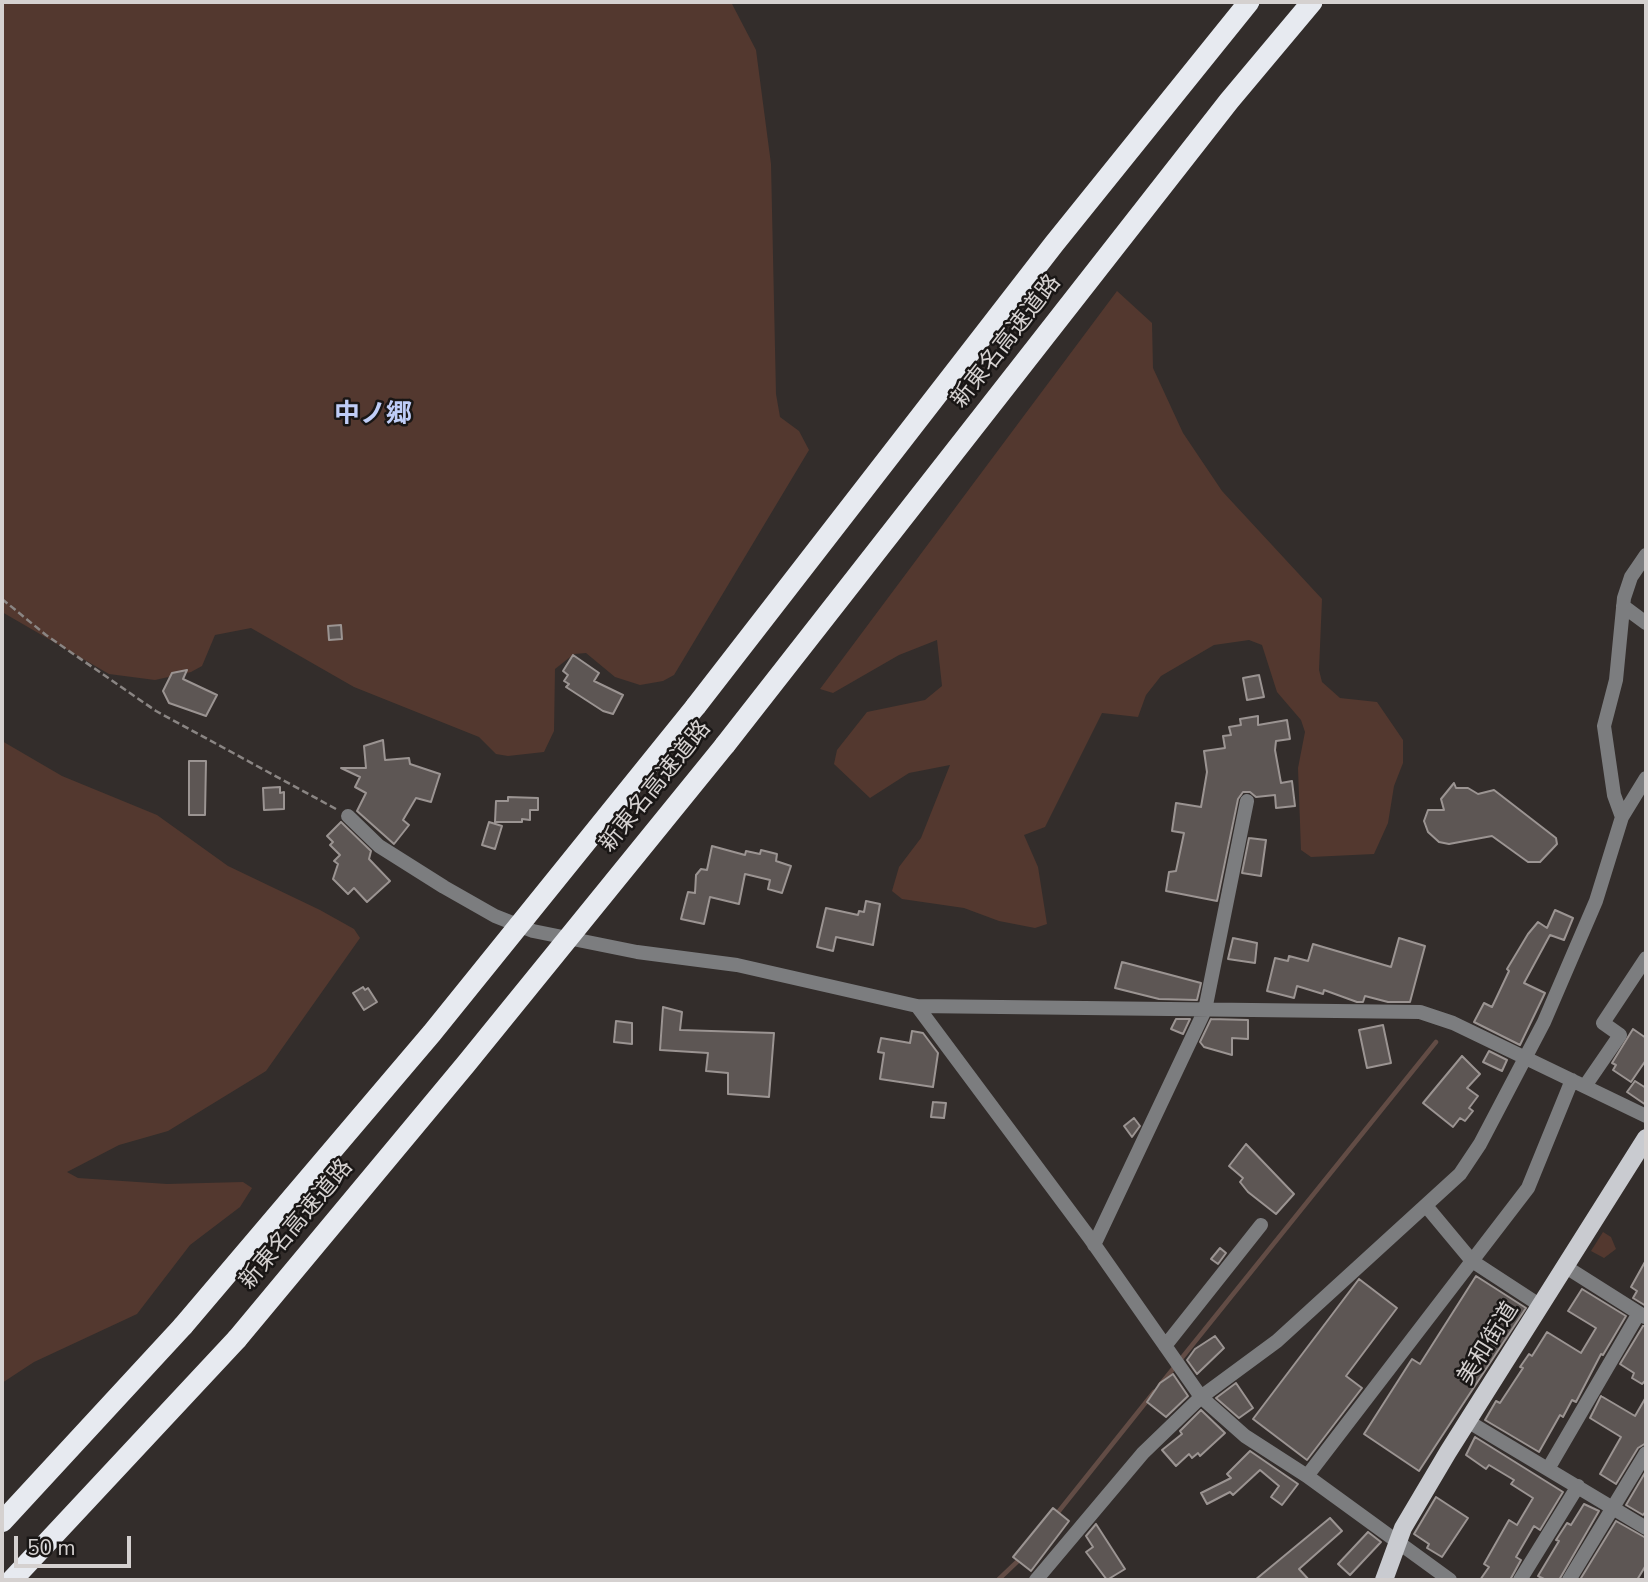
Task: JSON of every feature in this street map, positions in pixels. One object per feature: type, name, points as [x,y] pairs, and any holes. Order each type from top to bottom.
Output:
[{"type":"highway","name":"新東名高速道路","points":[[2,1522],[183,1326],[432,1033],[696,706],[1054,244],[1250,2]]},
{"type":"highway","name":"新東名高速道路","points":[[12,1580],[237,1339],[466,1064],[725,744],[1212,123],[1312,2]]},
{"type":"main road","name":"美和街道","points":[[1384,1580],[1396,1543],[1448,1452],[1646,1138]]},
{"type":"street","points":[[1622,817],[1614,795],[1604,726],[1616,680],[1623,606],[1631,577],[1646,555]]},
{"type":"street","points":[[1623,606],[1646,623]]},
{"type":"street","points":[[1036,1580],[1143,1453],[1201,1397],[1276,1341],[1427,1207],[1460,1174],[1480,1144],[1544,1022],[1596,901],[1622,817],[1646,778]]},
{"type":"street","points":[[1094,1245],[1205,1010],[1247,801]]},
{"type":"street","points":[[348,816],[379,846],[444,887],[495,916],[533,932],[637,952],[737,965],[917,1006],[1420,1012],[1453,1023],[1646,1116]]},
{"type":"street","points":[[1307,1476],[1528,1188],[1579,1083],[1620,1035],[1603,1023],[1646,958]]},
{"type":"street","points":[[917,1006],[1094,1245],[1201,1397],[1245,1436],[1307,1476],[1450,1580]]},
{"type":"street","points":[[1427,1207],[1472,1261],[1541,1307]]},
{"type":"street","points":[[1165,1346],[1261,1225]]},
{"type":"street","points":[[1548,1469],[1643,1315],[1566,1267]]},
{"type":"street","points":[[1469,1422],[1646,1528]]},
{"type":"street","points":[[1569,1580],[1646,1453]]},
{"type":"street","points":[[1520,1580],[1578,1486]]},
{"type":"path","points":[[2,599],[46,635],[156,711],[348,816]]},
{"type":"shaded area","points":[[2,2],[731,2],[756,50],[771,164],[776,394],[780,417],[799,431],[809,450],[674,675],[663,681],[640,685],[615,677],[586,653],[574,654],[555,669],[554,731],[544,752],[508,756],[496,754],[479,737],[354,687],[251,628],[215,635],[202,666],[191,672],[155,680],[109,674],[2,612]]},
{"type":"shaded area","points":[[1117,291],[1152,323],[1153,368],[1183,433],[1222,491],[1322,599],[1319,670],[1322,682],[1340,698],[1377,702],[1403,740],[1403,763],[1394,786],[1388,823],[1374,854],[1311,857],[1301,850],[1298,768],[1305,732],[1301,720],[1277,692],[1262,645],[1249,640],[1214,645],[1161,676],[1146,695],[1138,717],[1102,713],[1045,827],[1024,835],[1038,867],[1047,924],[1035,928],[999,921],[964,908],[902,899],[892,891],[899,867],[921,838],[950,765],[909,773],[870,798],[834,764],[837,750],[867,712],[925,700],[942,686],[937,640],[899,655],[833,693],[820,689]]},
{"type":"shaded area","points":[[2,741],[62,776],[157,815],[228,866],[320,910],[354,929],[360,938],[266,1071],[168,1131],[119,1145],[67,1172],[78,1178],[167,1184],[243,1182],[252,1188],[240,1207],[190,1245],[137,1314],[34,1362],[2,1383]]},
{"type":"shaded area","points":[[1603,1232],[1611,1237],[1616,1249],[1604,1258],[1591,1251]]},
{"type":"building","points":[[341,625],[342,639],[329,640],[328,626]]},
{"type":"building","points":[[573,655],[599,673],[594,681],[623,695],[613,714],[603,711],[566,687],[569,684],[564,681],[568,675],[563,671]]},
{"type":"building","points":[[187,670],[183,679],[217,695],[206,716],[169,703],[163,691],[172,673]]},
{"type":"building","points":[[1259,675],[1264,697],[1247,700],[1243,678]]},
{"type":"building","points":[[1258,716],[1258,725],[1287,720],[1290,739],[1276,741],[1275,750],[1281,783],[1292,781],[1295,806],[1276,808],[1275,795],[1256,797],[1250,792],[1243,792],[1238,799],[1217,901],[1166,891],[1169,872],[1176,871],[1184,833],[1172,831],[1176,803],[1201,807],[1207,772],[1204,751],[1225,748],[1223,736],[1231,735],[1229,727],[1241,725],[1240,719]]},
{"type":"building","points":[[383,740],[385,760],[409,758],[410,764],[440,774],[431,802],[416,798],[403,820],[409,825],[394,844],[357,811],[366,793],[355,787],[360,777],[341,768],[366,768],[364,746]]},
{"type":"building","points":[[189,761],[206,761],[205,815],[189,815]]},
{"type":"building","points":[[1454,783],[1456,788],[1468,788],[1478,794],[1494,790],[1556,838],[1557,844],[1540,862],[1528,862],[1492,836],[1449,844],[1439,842],[1428,832],[1424,821],[1428,810],[1444,810],[1441,799]]},
{"type":"building","points":[[280,787],[280,793],[284,792],[284,809],[264,810],[263,788]]},
{"type":"building","points":[[508,797],[538,798],[538,810],[530,810],[530,820],[495,822],[496,801],[508,801]]},
{"type":"building","points":[[341,822],[371,851],[369,859],[390,881],[367,902],[354,888],[348,894],[333,879],[338,864],[334,861],[340,855],[330,845],[333,842],[327,836]]},
{"type":"building","points":[[489,822],[502,826],[495,849],[482,845]]},
{"type":"building","points":[[1249,838],[1266,840],[1261,876],[1242,873]]},
{"type":"building","points":[[712,846],[745,855],[746,851],[760,854],[761,850],[777,854],[776,861],[791,866],[782,893],[768,889],[770,880],[745,874],[739,904],[710,897],[704,924],[681,919],[688,892],[695,893],[696,875],[701,869],[707,870]]},
{"type":"building","points":[[866,901],[880,904],[873,945],[836,937],[833,951],[817,947],[826,908],[858,915],[859,911],[864,912]]},
{"type":"building","points":[[1555,910],[1573,918],[1564,940],[1550,935],[1524,983],[1545,993],[1520,1045],[1474,1022],[1484,1003],[1492,1007],[1509,971],[1507,969],[1528,934],[1538,922],[1547,928]]},
{"type":"building","points":[[1233,938],[1257,943],[1255,963],[1228,959]]},
{"type":"building","points":[[1399,938],[1425,946],[1410,1002],[1388,1002],[1365,996],[1363,1002],[1357,1002],[1324,990],[1323,994],[1297,986],[1294,998],[1267,991],[1275,958],[1288,961],[1289,956],[1308,961],[1313,944],[1391,967]]},
{"type":"building","points":[[1122,962],[1201,983],[1197,1000],[1159,999],[1115,988]]},
{"type":"building","points":[[363,987],[365,990],[368,988],[377,1002],[364,1010],[353,993]]},
{"type":"building","points":[[663,1007],[682,1012],[680,1030],[774,1033],[769,1097],[728,1094],[728,1073],[706,1071],[708,1053],[660,1050]]},
{"type":"building","points":[[1176,1019],[1190,1019],[1183,1034],[1171,1029]]},
{"type":"building","points":[[1211,1019],[1248,1020],[1248,1039],[1232,1038],[1232,1055],[1204,1047],[1200,1042]]},
{"type":"building","points":[[616,1021],[632,1023],[632,1044],[614,1042]]},
{"type":"building","points":[[1383,1025],[1391,1063],[1367,1068],[1359,1030]]},
{"type":"building","points":[[1633,1029],[1646,1038],[1646,1060],[1631,1082],[1613,1070],[1616,1065],[1612,1063]]},
{"type":"building","points":[[912,1031],[923,1033],[938,1053],[933,1087],[880,1079],[884,1053],[878,1052],[881,1038],[910,1043]]},
{"type":"building","points":[[1489,1051],[1507,1060],[1502,1071],[1483,1062]]},
{"type":"building","points":[[1462,1056],[1480,1074],[1467,1088],[1478,1096],[1469,1108],[1473,1111],[1465,1121],[1460,1118],[1453,1127],[1423,1103]]},
{"type":"building","points":[[1635,1081],[1646,1088],[1646,1105],[1627,1092]]},
{"type":"building","points":[[933,1102],[946,1103],[944,1118],[931,1117]]},
{"type":"building","points":[[1134,1118],[1140,1126],[1132,1137],[1124,1126]]},
{"type":"building","points":[[1246,1144],[1294,1194],[1276,1214],[1248,1192],[1240,1182],[1243,1178],[1229,1166]]},
{"type":"building","points":[[1220,1248],[1226,1253],[1218,1264],[1211,1259]]},
{"type":"building","points":[[1646,1260],[1646,1306],[1633,1298],[1637,1291],[1631,1287]]},
{"type":"building","points":[[1476,1276],[1526,1308],[1419,1471],[1364,1434],[1412,1359],[1420,1364]]},
{"type":"building","points":[[1359,1279],[1397,1308],[1346,1376],[1362,1388],[1307,1460],[1253,1419]]},
{"type":"building","points":[[1582,1289],[1626,1316],[1603,1355],[1601,1354],[1576,1402],[1572,1400],[1563,1417],[1560,1415],[1539,1452],[1485,1420],[1496,1401],[1500,1403],[1523,1368],[1520,1367],[1529,1354],[1532,1356],[1547,1332],[1581,1353],[1596,1328],[1568,1311]]},
{"type":"building","points":[[1643,1326],[1646,1326],[1646,1380],[1642,1384],[1632,1378],[1634,1373],[1620,1364]]},
{"type":"building","points":[[1215,1336],[1224,1348],[1197,1374],[1187,1360],[1195,1349]]},
{"type":"building","points":[[1173,1374],[1188,1396],[1166,1417],[1147,1402],[1160,1383]]},
{"type":"building","points":[[1236,1383],[1253,1408],[1239,1418],[1216,1398]]},
{"type":"building","points":[[1601,1396],[1635,1416],[1646,1397],[1646,1443],[1638,1448],[1616,1484],[1600,1474],[1621,1437],[1590,1418]]},
{"type":"building","points":[[1201,1410],[1225,1433],[1200,1456],[1198,1453],[1192,1458],[1189,1454],[1176,1466],[1162,1450],[1182,1434],[1180,1431]]},
{"type":"building","points":[[1475,1437],[1563,1492],[1540,1530],[1534,1526],[1516,1557],[1521,1560],[1510,1580],[1480,1580],[1489,1567],[1484,1564],[1509,1520],[1517,1525],[1533,1498],[1511,1484],[1514,1480],[1489,1465],[1486,1469],[1466,1455]]},
{"type":"building","points":[[1250,1451],[1298,1484],[1282,1505],[1271,1497],[1279,1486],[1260,1470],[1233,1495],[1230,1492],[1207,1504],[1201,1493],[1231,1478],[1227,1474]]},
{"type":"building","points":[[1646,1471],[1646,1511],[1643,1515],[1626,1505]]},
{"type":"building","points":[[1436,1497],[1468,1518],[1442,1557],[1427,1548],[1429,1544],[1414,1534]]},
{"type":"building","points":[[1584,1504],[1599,1511],[1559,1580],[1546,1580],[1538,1576],[1559,1541],[1556,1540],[1567,1523],[1571,1525]]},
{"type":"building","points":[[1053,1508],[1069,1521],[1031,1571],[1013,1557]]},
{"type":"building","points":[[1330,1518],[1342,1531],[1299,1569],[1309,1580],[1255,1580]]},
{"type":"building","points":[[1616,1521],[1646,1538],[1646,1565],[1637,1580],[1581,1578]]},
{"type":"building","points":[[1096,1524],[1125,1569],[1107,1580],[1086,1552],[1093,1547],[1086,1536]]},
{"type":"building","points":[[1368,1532],[1381,1542],[1350,1575],[1338,1564]]},
{"type":"waterway","points":[[1160,1385],[1436,1042]]},
{"type":"waterway","points":[[1055,1516],[1154,1392]]},
{"type":"waterway","points":[[998,1580],[1021,1558]]},
{"type":"district","name":"中ノ郷","points":[[373,416]]}]
